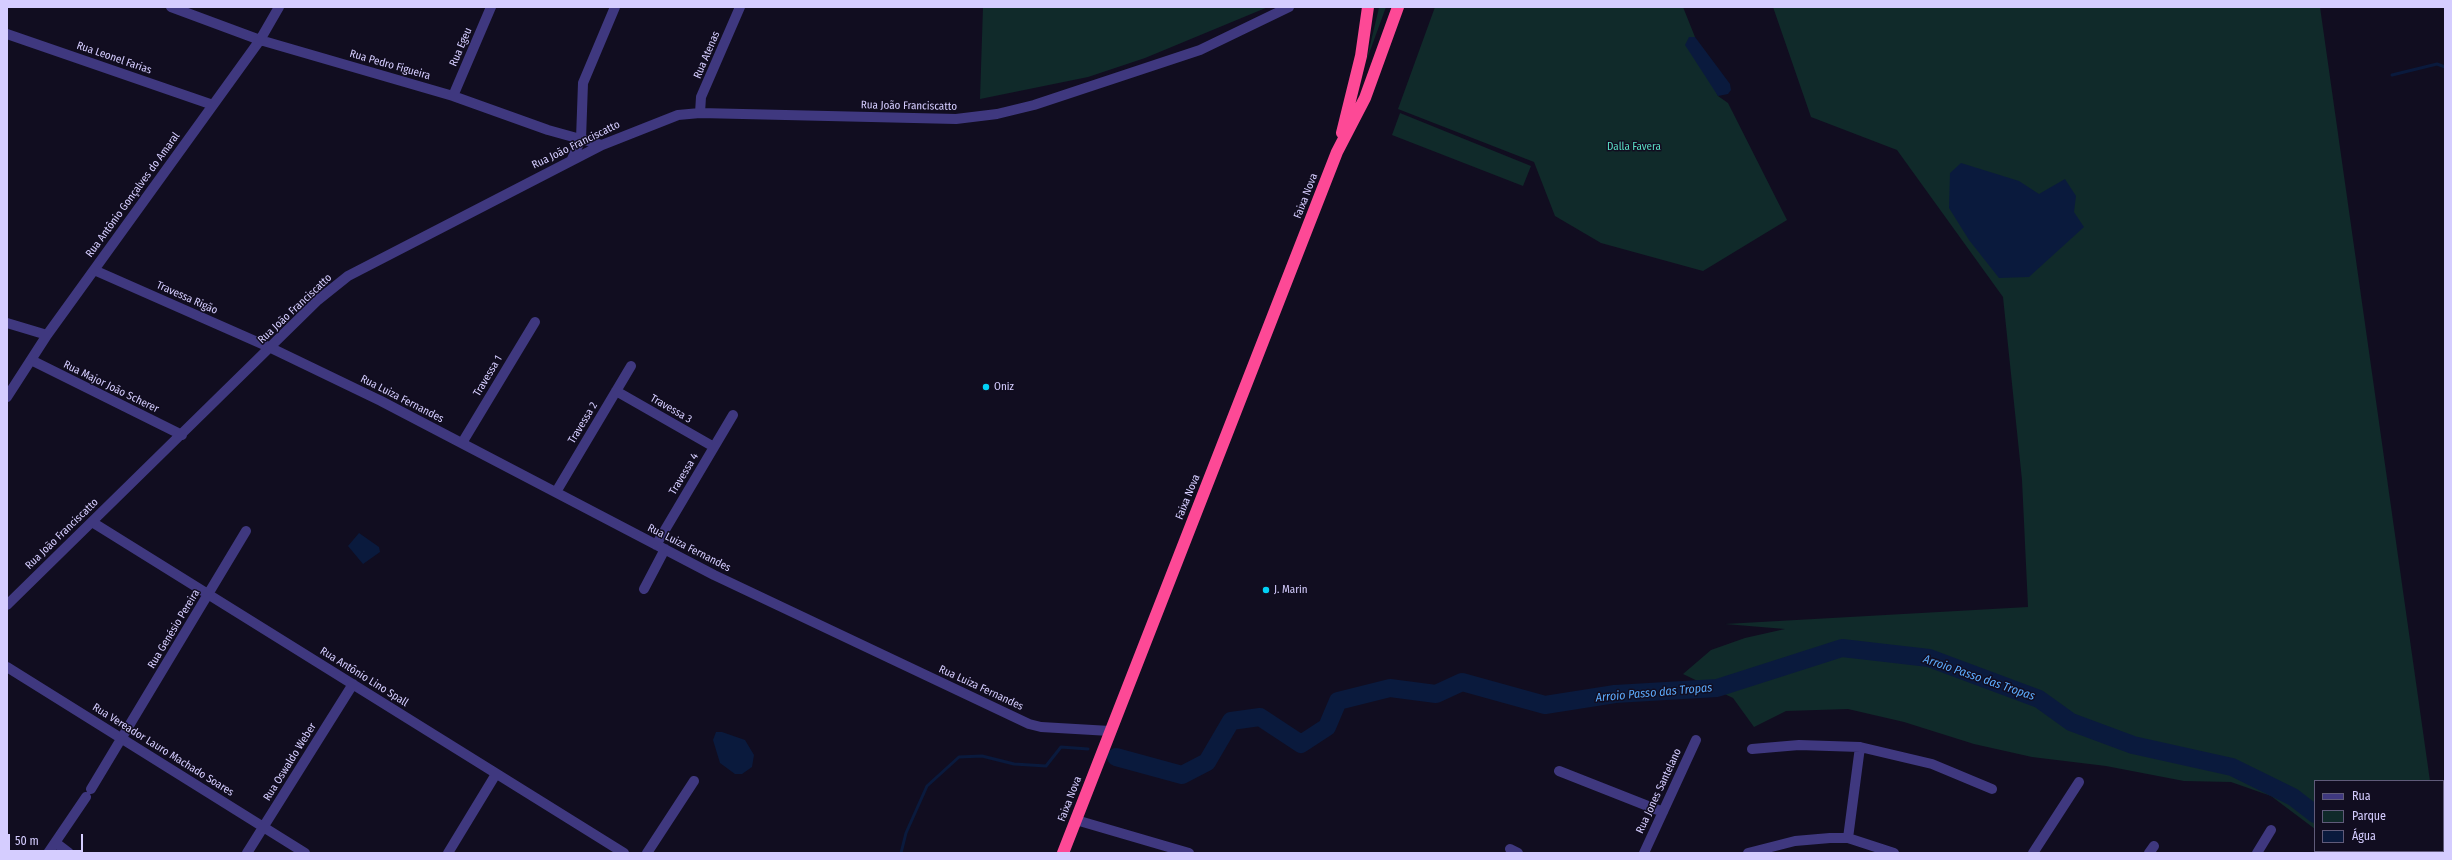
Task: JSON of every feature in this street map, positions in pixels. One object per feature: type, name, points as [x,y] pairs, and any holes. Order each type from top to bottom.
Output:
[{"type":"highway","points":[[1360,7],[1364,30]]},
{"type":"highway","name":"Faixa Nova","points":[[1337,152],[1361,56],[1368,7]]},
{"type":"highway","name":"Faixa Nova","points":[[1063,853],[1337,152],[1365,98],[1398,7]]},
{"type":"street","name":"Rua Pedro Figueira","points":[[171,7],[260,40],[452,96],[548,130],[602,145]]},
{"type":"street","name":"Rua Antônio Gonçalves do Amaral","points":[[7,398],[47,335],[260,40],[279,7]]},
{"type":"street","name":"Rua Egeu","points":[[452,96],[491,7]]},
{"type":"street","points":[[572,159],[581,139],[583,83],[615,7]]},
{"type":"street","name":"Rua Atenas","points":[[700,113],[701,97],[740,7]]},
{"type":"street","name":"Rua João Franciscatto","points":[[7,605],[271,348],[318,300],[348,276],[572,159],[602,145],[671,118],[700,113],[956,119],[997,114],[1048,100],[1200,50],[1289,7]]},
{"type":"street","name":"Rua Leonel Farias","points":[[7,34],[213,105]]},
{"type":"street","name":"Travessa Rigão","points":[[94,270],[271,348]]},
{"type":"street","name":"Travessa 1","points":[[462,443],[534,322]]},
{"type":"street","points":[[7,323],[47,335]]},
{"type":"street","name":"Rua Luiza Fernandes","points":[[271,348],[381,401],[714,575],[1028,724],[1041,727],[1110,731]]},
{"type":"street","name":"Rua Major João Scherer","points":[[31,360],[182,435]]},
{"type":"street","name":"Travessa 2","points":[[556,492],[631,366]]},
{"type":"street","name":"Travessa 3","points":[[616,392],[714,447]]},
{"type":"street","name":"Travessa 4","points":[[644,589],[661,547],[714,447],[733,415]]},
{"type":"street","name":"Rua Antônio Lino Spall","points":[[92,522],[624,853]]},
{"type":"street","name":"Rua Genésio Pereira","points":[[48,853],[56,843],[122,739],[246,531]]},
{"type":"street","name":"Rua Vereador Lauro Machado Soares","points":[[7,666],[305,853]]},
{"type":"street","name":"Rua Oswaldo Weber","points":[[247,853],[353,684]]},
{"type":"street","name":"Rua Jones Santelano","points":[[1644,853],[1696,740]]},
{"type":"street","points":[[1752,749],[1799,745],[1860,747],[1932,764],[1992,789]]},
{"type":"street","points":[[1848,838],[1860,747]]},
{"type":"street","points":[[1559,771],[1663,812]]},
{"type":"street","points":[[448,853],[496,774]]},
{"type":"street","points":[[647,853],[694,781]]},
{"type":"street","points":[[2033,853],[2079,782]]},
{"type":"street","points":[[1076,820],[1189,853]]},
{"type":"street","points":[[2257,853],[2271,830]]},
{"type":"street","points":[[1748,853],[1795,841],[1848,838],[1894,853]]},
{"type":"street","points":[[56,843],[68,853]]},
{"type":"green space","points":[[983,7],[1268,7],[1145,58],[1088,77],[980,99]]},
{"type":"green space","points":[[1379,7],[1386,7],[1366,62],[1378,12]]},
{"type":"green space","name":"Dalla Favera","points":[[1435,7],[1683,7],[1695,37],[1689,37],[1718,96],[1728,103],[1787,220],[1703,271],[1601,243],[1555,216],[1534,162],[1398,109]]},
{"type":"green space","points":[[1773,7],[2320,7],[2430,780],[2314,780],[2314,828],[2271,796],[2231,782],[2184,781],[2106,766],[2032,757],[1974,744],[1904,722],[1848,709],[1786,711],[1754,727],[1733,698],[1683,674],[1711,650],[1745,638],[1785,629],[1725,624],[2028,607],[2022,480],[2003,297],[1897,150],[1811,117]]},
{"type":"green space","points":[[1400,113],[1531,166],[1523,186],[1392,135]]},
{"type":"green space","points":[[2348,852],[2444,853],[2349,853]]},
{"type":"water","points":[[1689,37],[1695,37],[1730,84],[1731,90],[1728,94],[1718,96],[1685,45]]},
{"type":"water","points":[[1961,163],[2019,181],[2039,194],[2065,179],[2076,196],[2074,212],[2084,227],[2029,277],[1999,278],[1969,240],[1949,208],[1950,173]]},
{"type":"water","points":[[359,533],[379,547],[380,552],[363,564],[348,546]]},
{"type":"water","points":[[716,732],[722,732],[745,740],[754,755],[752,767],[742,774],[735,774],[720,763],[713,740]]},
{"type":"waterway","points":[[2392,75],[2437,64],[2445,67]]},
{"type":"waterway","name":"Arroio Passo das Tropas","points":[[1116,757],[1182,775],[1207,762],[1231,721],[1260,717],[1301,744],[1327,727],[1338,701],[1390,688],[1436,694],[1462,682],[1545,705],[1615,694],[1717,688],[1842,648],[1929,658],[2039,699],[2071,722],[2133,745],[2232,767],[2293,797],[2314,813]]},
{"type":"waterway","name":"Arroio Passo das Tropas","points":[[901,853],[906,833],[927,786],[959,757],[982,756],[1014,764],[1046,766],[1061,747],[1088,749]]},
{"type":"place","name":"Oniz","points":[[986,387]]},
{"type":"place","name":"J. Marin","points":[[1266,590]]}]
